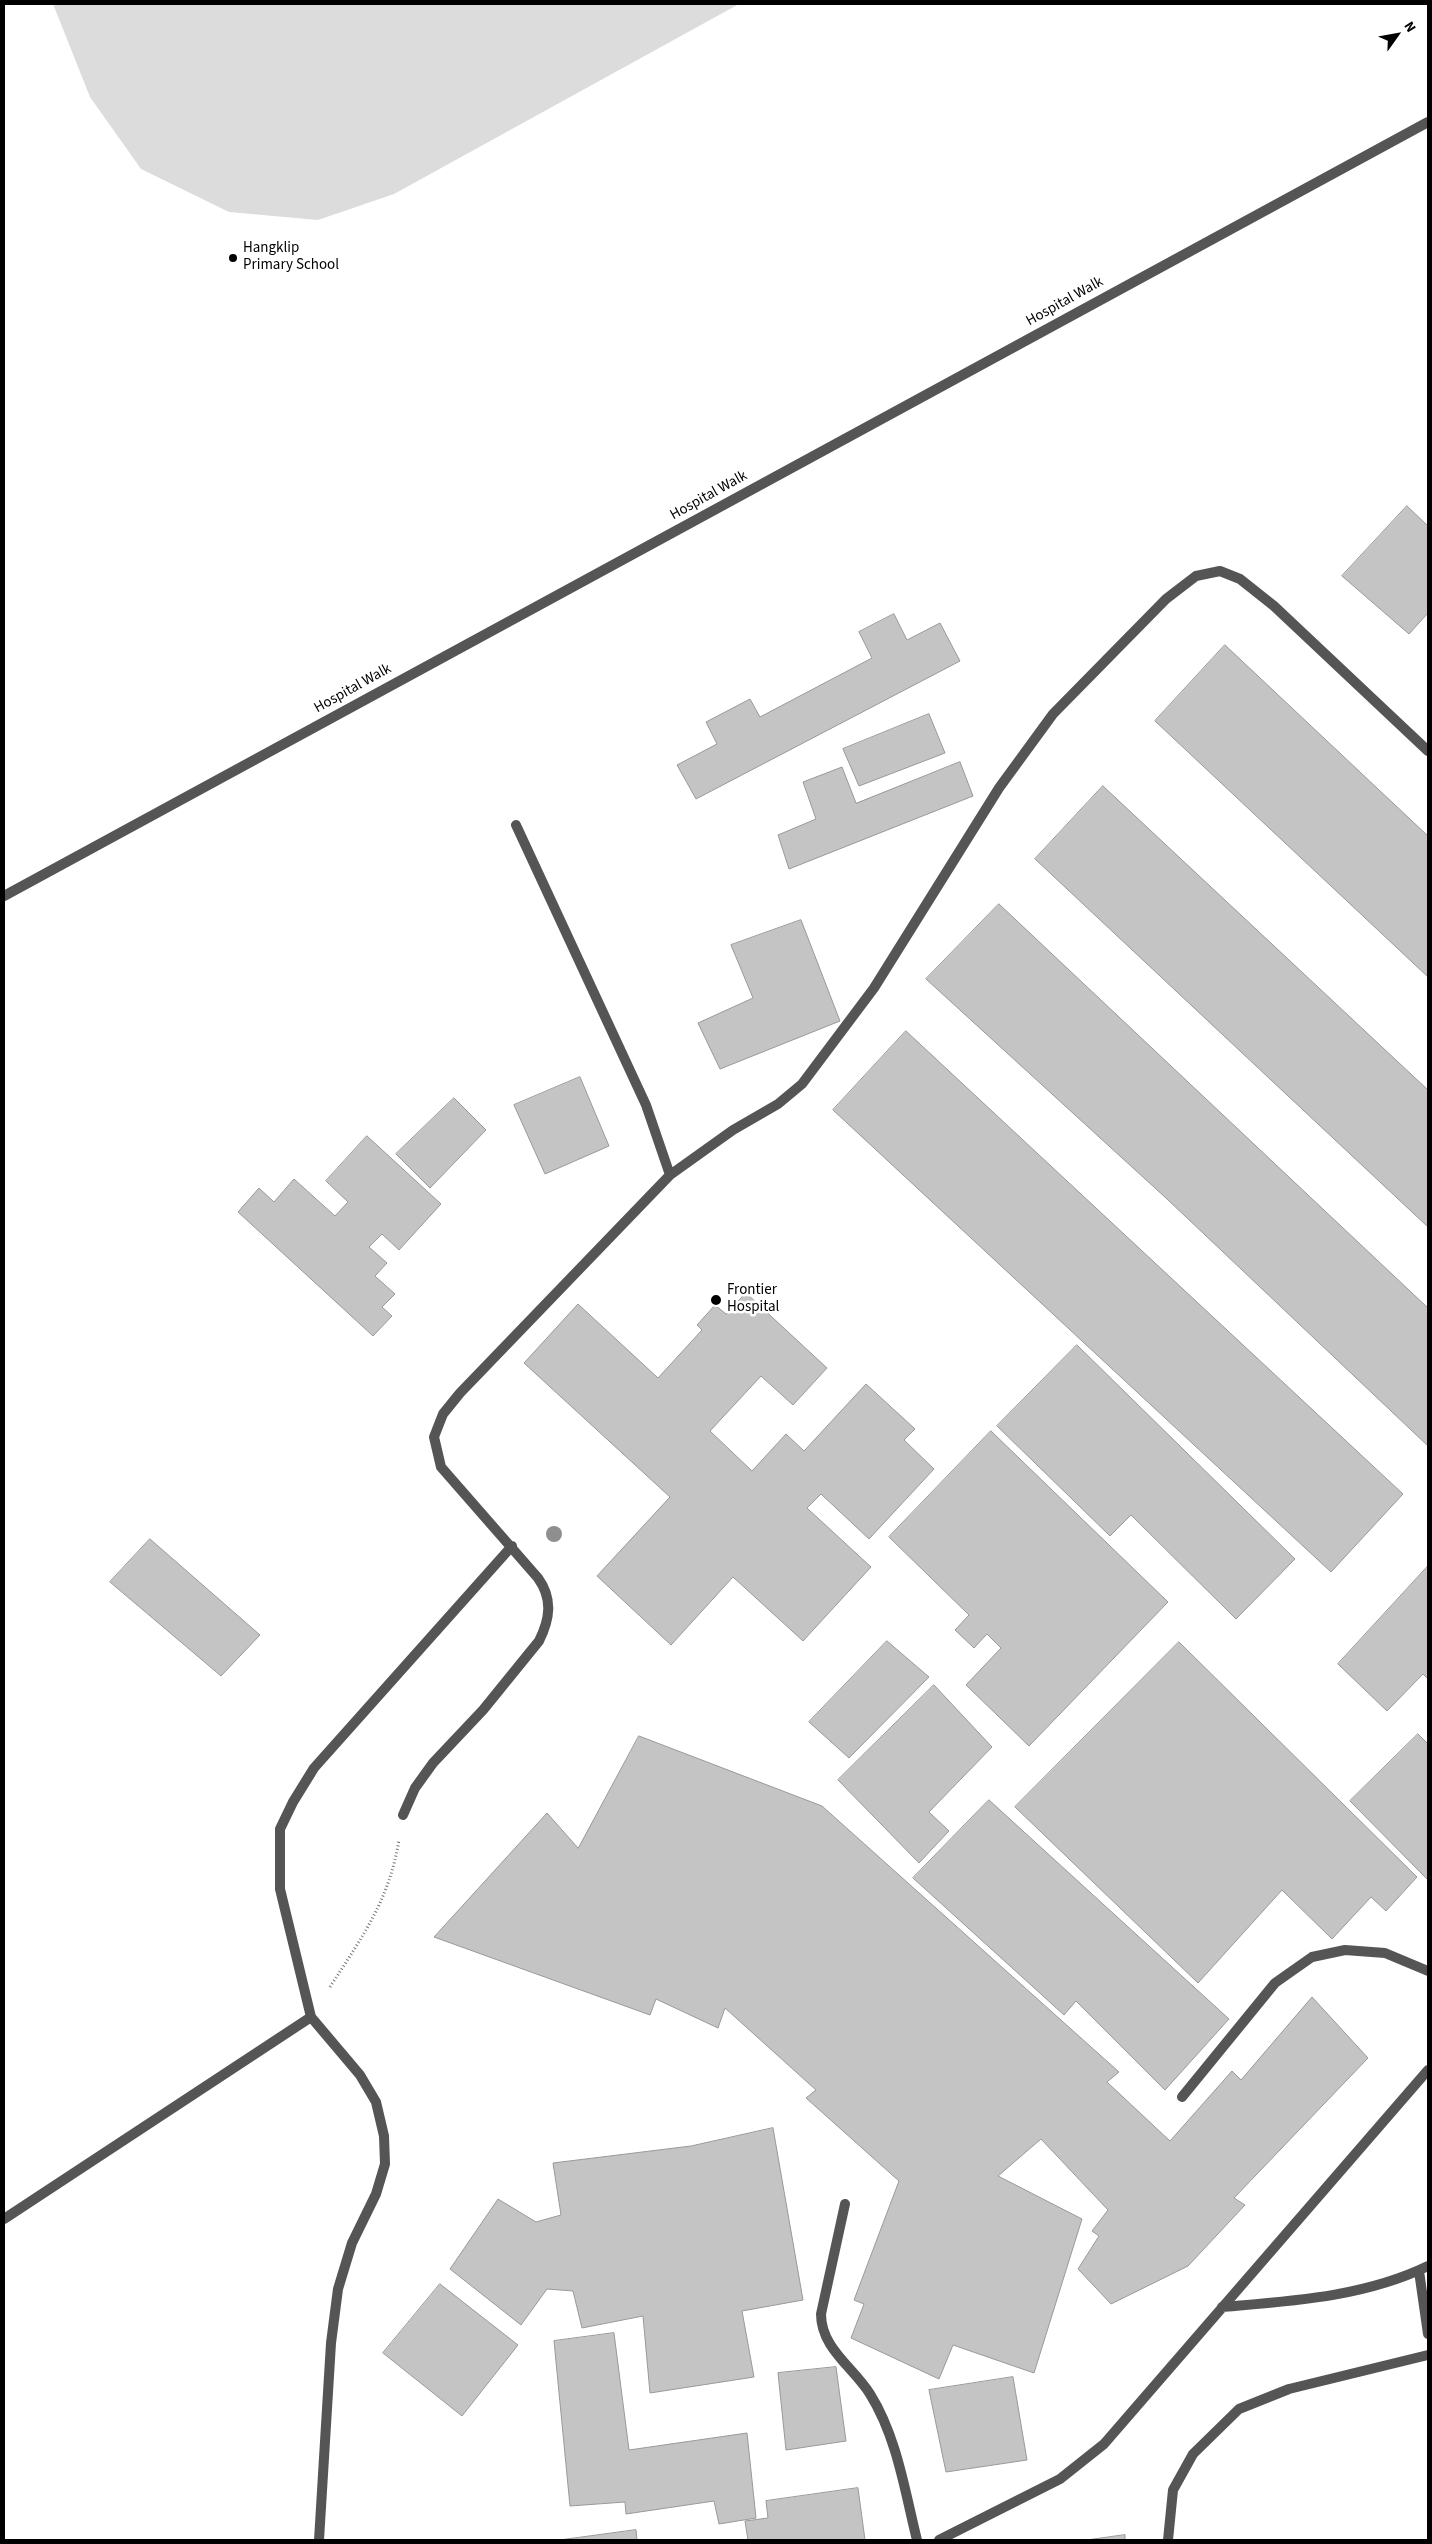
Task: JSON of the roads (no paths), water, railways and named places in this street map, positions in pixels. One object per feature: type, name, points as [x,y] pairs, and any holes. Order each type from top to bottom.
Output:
[{"type":"street","name":"Hospital Walk","points":[[4,896],[1428,122]]},
{"type":"street","points":[[403,1815],[415,1788],[432,1763],[483,1710],[539,1641],[545,1628],[550,1606],[549,1596],[538,1578],[441,1467],[434,1437],[443,1414],[460,1392],[670,1175],[733,1130],[778,1104],[802,1084],[874,988],[999,788],[1053,714],[1166,598],[1196,576],[1220,571],[1240,579],[1274,606],[1428,752]]},
{"type":"street","points":[[516,826],[646,1106],[670,1175]]},
{"type":"street","points":[[319,2540],[331,2344],[338,2289],[352,2243],[376,2194],[385,2164],[384,2136],[376,2102],[360,2075],[312,2017],[280,1889],[280,1829],[293,1802],[314,1768],[512,1546]]},
{"type":"street","points":[[1182,2097],[1275,1983],[1312,1957],[1345,1950],[1385,1953],[1428,1971]]},
{"type":"street","points":[[4,2220],[312,2017]]},
{"type":"street","points":[[939,2540],[1034,2494],[1060,2479],[1104,2444],[1428,2070]]},
{"type":"street","points":[[845,2204],[821,2314],[821,2328],[827,2342],[871,2395],[885,2425],[898,2460],[917,2540]]},
{"type":"street","points":[[1222,2307],[1329,2297],[1395,2280],[1424,2269],[1428,2334]]},
{"type":"street","points":[[1168,2540],[1172,2490],[1193,2454],[1239,2409],[1288,2389],[1428,2355]]},
{"type":"place","name":"Hangklip Primary School","points":[[233,258]]},
{"type":"place","name":"Frontier Hospital","points":[[716,1300]]}]
